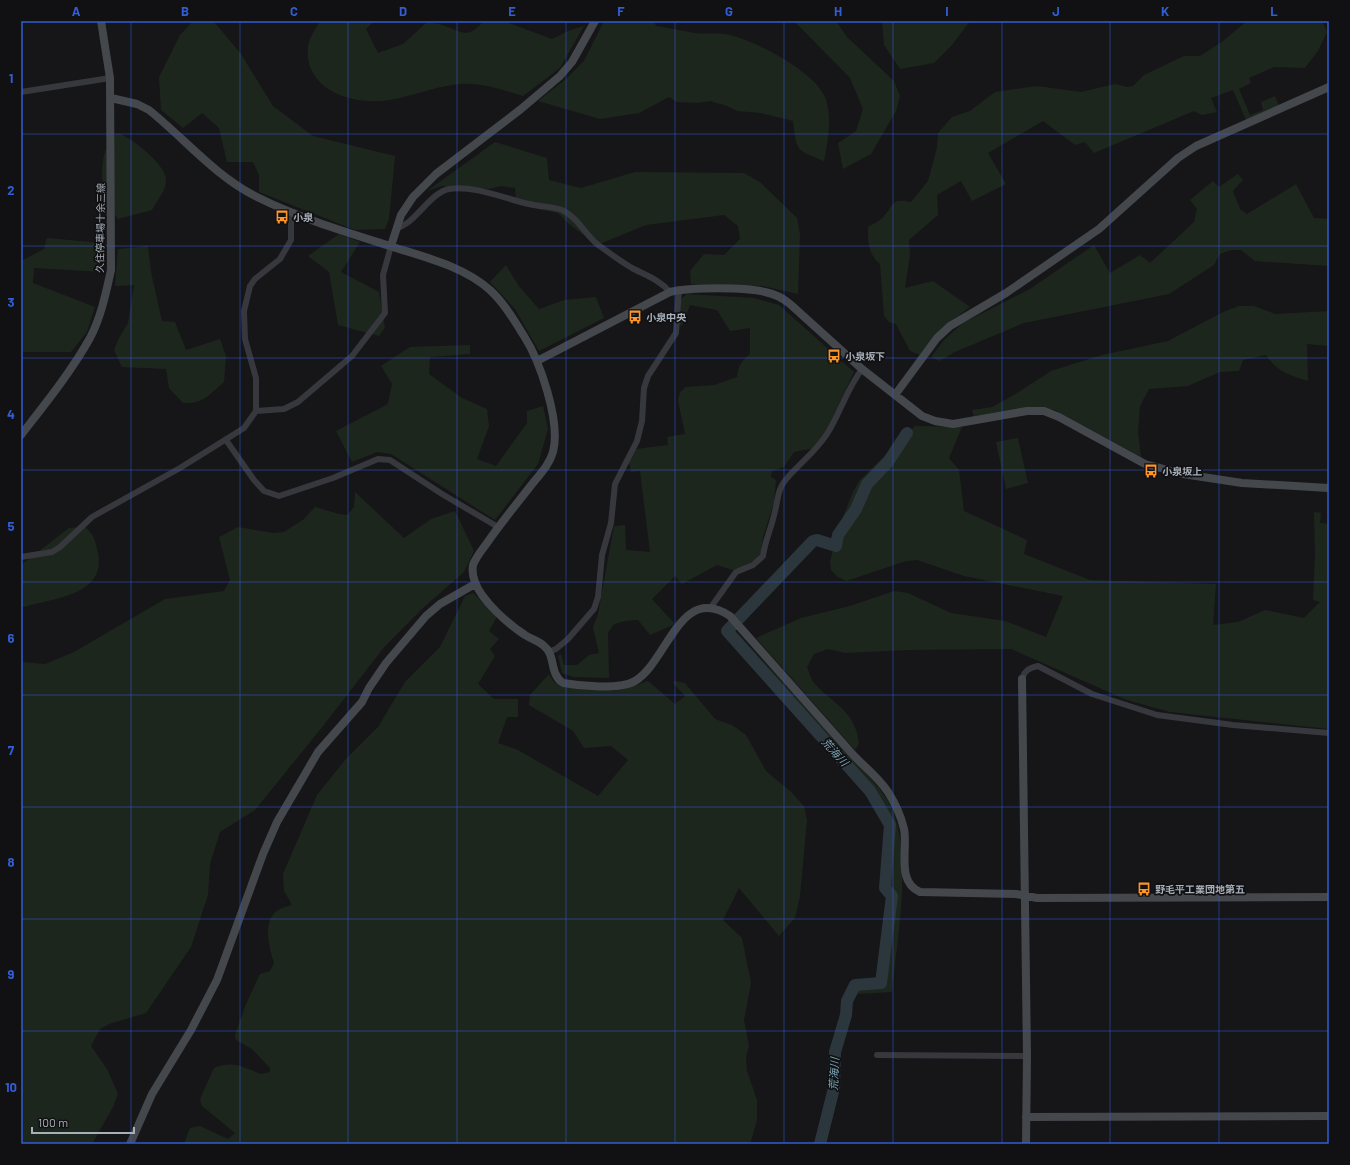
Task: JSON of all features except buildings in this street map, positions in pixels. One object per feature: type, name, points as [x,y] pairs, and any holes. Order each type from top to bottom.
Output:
[{"type":"street","name":"久住停車場十余三線","points":[[21,435],[74,363],[91,336],[105,297],[110,270],[111,98],[110,78],[100,21]]},
{"type":"street","points":[[256,411],[284,409],[298,402],[352,356],[385,312],[383,275],[396,228],[406,206],[432,178],[521,109],[560,76],[572,62],[595,21]]},
{"type":"street","points":[[21,92],[110,78]]},
{"type":"street","points":[[895,395],[937,338],[950,326],[1006,293],[1099,229],[1178,158],[1196,146],[1329,87]]},
{"type":"street","points":[[111,98],[137,104],[149,110],[237,186],[271,204],[459,270],[489,290],[511,315],[537,361],[549,403],[555,440],[547,465],[498,527],[474,563],[473,574],[475,584],[503,618],[514,628],[545,646],[549,652],[555,676],[563,683],[615,686],[630,684],[653,665],[671,634],[693,612],[704,607],[711,607],[721,610],[730,616],[851,754],[886,788],[896,806],[904,829],[905,877],[911,886],[920,892],[1016,894],[1025,897],[1044,898],[1329,897]]},
{"type":"street","points":[[396,228],[400,227],[411,219],[441,192],[449,189],[467,190],[531,205],[550,206],[564,211],[595,242],[631,267],[664,285],[670,292]]},
{"type":"street","points":[[21,557],[52,552],[60,547],[92,517],[180,468],[244,428],[256,411],[256,378],[245,339],[244,311],[250,286],[255,279],[280,259],[291,240],[291,221],[294,212]]},
{"type":"street","points":[[537,361],[670,292],[679,289],[750,290],[765,292],[777,295],[790,304],[862,369],[922,416],[935,421],[952,424],[1027,412],[1044,411],[1059,417],[1145,464],[1183,474],[1242,483],[1329,488]]},
{"type":"street","points":[[549,652],[556,649],[568,639],[594,609],[599,590],[602,555],[611,523],[615,484],[637,441],[642,421],[644,388],[648,376],[676,333],[679,289]]},
{"type":"street","points":[[711,607],[736,572],[753,565],[763,556],[765,542],[775,512],[780,489],[826,436],[854,380],[862,369]]},
{"type":"street","points":[[226,440],[254,480],[269,493],[279,496],[296,491],[384,458],[390,460],[442,494],[498,527]]},
{"type":"street","points":[[130,1144],[152,1094],[191,1030],[217,980],[263,854],[278,822],[318,752],[362,702],[369,688],[386,663],[426,616],[440,604],[475,584]]},
{"type":"street","points":[[1026,1144],[1027,1056],[1022,679],[1024,672],[1029,668],[1038,666],[1098,696],[1157,715],[1233,725],[1329,733]]},
{"type":"street","points":[[877,1055],[1027,1056]]},
{"type":"street","points":[[1026,1117],[1329,1116]]},
{"type":"shaded area","points":[[193,21],[210,21],[215,23],[241,54],[273,106],[313,136],[395,156],[389,219],[385,229],[355,230],[259,192],[259,175],[253,162],[227,162],[219,128],[202,113],[183,128],[161,110],[159,77],[180,35]]},
{"type":"shaded area","points":[[320,21],[374,21],[366,29],[378,53],[403,44],[426,23],[440,24],[464,33],[473,31],[484,21],[503,21],[552,39],[568,31],[584,26],[560,68],[523,96],[492,87],[476,84],[460,84],[440,87],[391,100],[369,101],[342,96],[330,90],[320,82],[313,72],[308,60],[308,46],[311,36]]},
{"type":"shaded area","points":[[604,21],[654,21],[656,26],[695,33],[725,34],[751,42],[783,58],[811,79],[821,89],[826,100],[829,123],[824,161],[807,154],[799,148],[795,138],[793,121],[761,113],[737,111],[727,106],[710,101],[698,103],[677,102],[669,97],[639,113],[600,119],[538,101],[566,79],[584,61]]},
{"type":"shaded area","points":[[794,21],[836,21],[847,37],[894,81],[900,96],[896,111],[871,154],[843,169],[838,143],[856,131],[863,109],[850,78]]},
{"type":"shaded area","points":[[882,21],[970,21],[952,45],[934,63],[900,69],[884,45]]},
{"type":"shaded area","points":[[1247,21],[1322,21],[1327,32],[1318,51],[1305,68],[1274,67],[1249,78],[1251,83],[1239,89],[1250,115],[1263,110],[1261,102],[1275,96],[1279,106],[1246,120],[1233,90],[1211,98],[1217,112],[1202,115],[1194,111],[1094,153],[1085,142],[1075,145],[1043,121],[988,153],[1006,184],[972,201],[961,181],[937,195],[938,215],[909,240],[910,255],[905,288],[933,281],[970,307],[942,328],[920,355],[910,351],[896,324],[889,322],[884,316],[880,264],[871,252],[868,227],[882,218],[894,203],[899,201],[911,202],[928,181],[937,148],[938,133],[952,117],[970,111],[995,92],[1037,86],[1081,92],[1115,84],[1127,87],[1133,86],[1144,75],[1184,56],[1200,56],[1223,41]]},
{"type":"shaded area","points":[[117,133],[138,145],[154,159],[160,166],[166,179],[165,187],[152,210],[118,219],[107,200],[102,176],[105,152],[110,141]]},
{"type":"shaded area","points":[[495,142],[547,158],[549,180],[581,188],[635,172],[744,173],[760,182],[797,218],[800,235],[798,294],[762,286],[691,284],[690,271],[704,254],[724,255],[740,239],[738,226],[724,215],[646,225],[597,245],[569,224],[558,213],[542,210],[516,201],[515,188],[501,186],[489,189],[442,186],[427,191]]},
{"type":"shaded area","points":[[1238,174],[1243,180],[1233,191],[1240,209],[1247,214],[1296,184],[1314,218],[1329,219],[1329,266],[1255,261],[1241,250],[1231,250],[1220,254],[1214,265],[1169,294],[1024,323],[955,352],[939,361],[931,357],[945,339],[963,323],[1030,289],[1094,245],[1110,273],[1140,255],[1150,263],[1194,222],[1197,209],[1190,200],[1213,181],[1219,187]]},
{"type":"shaded area","points":[[339,234],[360,242],[341,272],[379,292],[385,328],[379,336],[338,325],[329,272],[308,256]]},
{"type":"shaded area","points":[[47,238],[102,243],[103,272],[34,268],[33,283],[95,307],[87,332],[71,352],[21,352],[21,261],[44,249]]},
{"type":"shaded area","points":[[148,246],[151,272],[162,321],[175,322],[186,350],[220,339],[226,356],[224,382],[210,395],[196,402],[183,403],[169,388],[166,369],[122,367],[114,350],[128,323],[134,285],[115,286],[118,249]]},
{"type":"shaded area","points":[[506,265],[518,285],[539,309],[564,300],[596,297],[604,318],[539,351],[515,309],[490,282]]},
{"type":"shaded area","points":[[687,294],[754,298],[779,305],[854,372],[824,436],[814,448],[794,452],[784,467],[772,471],[771,477],[776,480],[774,502],[763,537],[761,552],[758,558],[745,566],[732,570],[717,565],[682,584],[675,576],[652,599],[674,623],[673,625],[650,635],[638,620],[614,624],[608,633],[609,678],[573,677],[562,673],[558,656],[561,654],[564,665],[577,665],[589,655],[599,653],[593,627],[598,614],[614,526],[625,525],[626,550],[650,552],[640,471],[631,472],[629,462],[636,449],[668,445],[667,437],[685,434],[678,401],[680,392],[686,387],[714,385],[737,377],[738,369],[750,354],[750,328],[730,331],[717,310],[690,305],[682,326],[679,325],[681,299]]},
{"type":"shaded area","points":[[1239,306],[1254,306],[1275,314],[1329,311],[1329,346],[1307,344],[1308,381],[1295,377],[1279,369],[1266,355],[1243,360],[1239,371],[1220,372],[1188,386],[1149,389],[1140,406],[1138,432],[1141,457],[1055,410],[1032,407],[974,416],[972,410],[992,407],[1014,395],[1051,371],[1102,355],[1168,341],[1223,312]]},
{"type":"shaded area","points":[[470,345],[470,354],[430,357],[429,374],[462,398],[487,409],[489,426],[477,459],[496,466],[527,423],[527,411],[543,406],[548,429],[538,464],[495,520],[391,454],[377,452],[352,462],[336,431],[388,404],[392,384],[381,366],[410,347]]},
{"type":"shaded area","points":[[915,426],[962,427],[949,458],[959,470],[964,511],[1027,540],[1024,554],[1090,580],[1216,584],[1213,625],[1238,622],[1265,610],[1304,618],[1320,602],[1313,600],[1315,554],[1314,512],[1321,513],[1320,523],[1329,524],[1329,729],[1170,712],[1127,700],[1011,649],[908,650],[845,653],[828,649],[814,654],[807,667],[814,682],[849,716],[854,724],[859,744],[855,750],[756,638],[801,618],[850,606],[894,591],[908,593],[951,613],[1005,621],[1046,637],[1063,596],[964,576],[917,560],[906,561],[846,581],[838,577],[831,570],[830,562],[839,527],[852,494],[859,481]]},
{"type":"shaded area","points":[[1018,438],[1028,483],[1006,489],[996,442]]},
{"type":"shaded area","points":[[355,492],[404,538],[431,519],[455,511],[474,551],[464,572],[423,608],[385,646],[255,810],[220,832],[210,864],[208,895],[191,947],[146,1013],[109,1024],[100,1029],[91,1046],[107,1069],[118,1094],[113,1107],[92,1144],[21,1144],[21,662],[45,664],[74,652],[165,599],[224,591],[230,580],[219,537],[238,527],[273,533],[284,532],[304,519],[315,507],[347,515],[354,507]]},
{"type":"shaded area","points":[[85,527],[94,538],[98,553],[98,568],[94,579],[85,587],[74,593],[21,608],[21,565],[69,528]]},
{"type":"shaded area","points":[[473,593],[497,617],[489,631],[499,639],[490,649],[495,656],[478,684],[494,699],[518,699],[518,717],[507,717],[498,743],[518,750],[598,796],[628,760],[611,746],[584,748],[573,731],[529,705],[530,695],[549,674],[554,682],[562,687],[614,691],[629,688],[648,681],[675,704],[685,696],[673,683],[675,681],[685,683],[715,719],[732,725],[746,735],[766,771],[791,792],[804,806],[807,820],[800,896],[795,918],[779,936],[739,888],[723,920],[742,938],[751,983],[744,1020],[749,1046],[746,1057],[747,1071],[757,1100],[757,1120],[750,1144],[184,1144],[190,1128],[200,1126],[228,1139],[235,1133],[202,1106],[200,1099],[214,1068],[227,1065],[238,1065],[261,1074],[270,1072],[270,1068],[252,1049],[236,1040],[235,1035],[246,1004],[260,974],[270,971],[274,963],[270,949],[268,926],[270,919],[274,914],[281,908],[292,905],[284,891],[283,874],[317,795],[345,760],[378,727],[405,682],[440,647],[465,596]]},
{"type":"shaded area","points":[[733,628],[879,788],[892,808],[899,831],[902,854],[902,901],[892,992],[857,994],[858,988],[883,985],[894,895],[888,887],[891,825],[872,789],[762,672],[730,631]]},
{"type":"waterway","name":"荒海川","points":[[820,1144],[834,1088],[835,1052],[846,1015],[847,1001],[855,985],[881,983],[892,896],[885,888],[890,825],[870,791],[727,631],[813,541],[817,540],[836,546],[838,535],[856,509],[867,484],[888,462],[907,433]]},
{"type":"place","name":"小泉","points":[[282,217]]},
{"type":"place","name":"小泉中央","points":[[635,317]]},
{"type":"place","name":"小泉坂下","points":[[834,356]]},
{"type":"place","name":"小泉坂上","points":[[1151,471]]},
{"type":"place","name":"野毛平工業団地第五","points":[[1144,889]]}]
